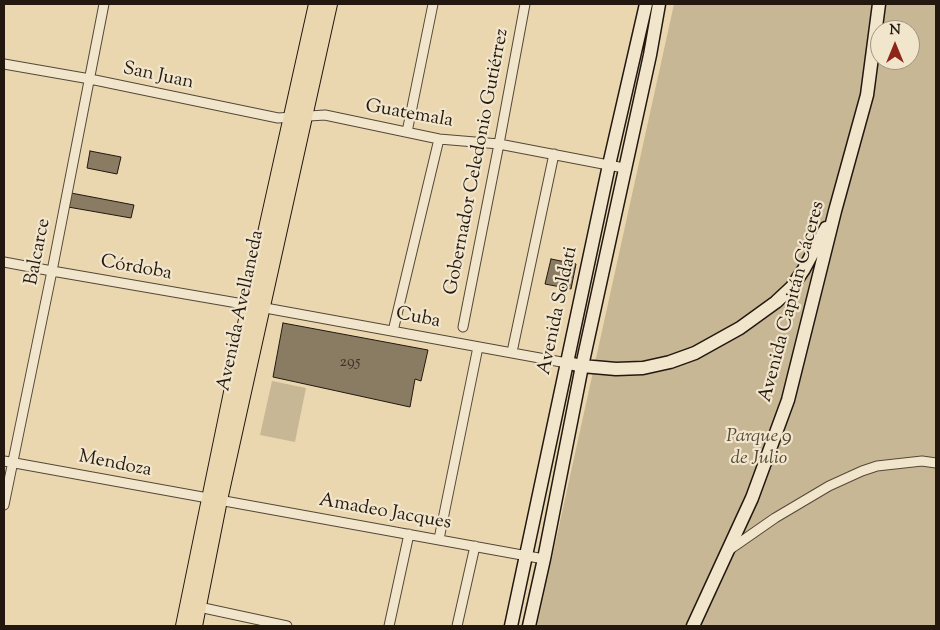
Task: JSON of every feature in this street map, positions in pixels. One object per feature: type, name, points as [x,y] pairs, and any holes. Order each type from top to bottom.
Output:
[{"type":"main road","name":"Avenida Avellaneda","points":[[184,626],[214,499],[255,306],[290,118],[316,4]]},
{"type":"main road","name":"Avenida Avellaneda","points":[[255,306],[305,116],[330,4]]},
{"type":"main road","name":"Avenida Soldati","points":[[511,626],[609,165],[646,4]]},
{"type":"main road","name":"Avenida Soldati","points":[[529,626],[582,366],[650,55],[659,4]]},
{"type":"main road","name":"Avenida Capitán Cáceres","points":[[693,626],[752,498],[788,400],[835,211],[867,95],[879,4]]},
{"type":"main road","points":[[568,363],[616,369],[643,368],[670,362],[695,353],[740,328],[776,302],[792,287],[804,269],[835,211]]},
{"type":"main road","name":"Avenida Avellaneda","points":[[195,626],[214,499]]},
{"type":"street","name":"Balcarce","points":[[4,505],[8,461],[52,271],[104,4]]},
{"type":"street","points":[[407,132],[433,4]]},
{"type":"street","name":"Gobernador Celedonio Gutiérrez","points":[[463,327],[525,4]]},
{"type":"street","name":"San Juan","points":[[4,64],[90,79],[278,118],[305,116]]},
{"type":"street","name":"Guatemala","points":[[305,116],[325,115],[439,138],[499,144],[624,168]]},
{"type":"street","points":[[394,331],[439,138]]},
{"type":"street","points":[[512,352],[554,154]]},
{"type":"street","name":"Córdoba","points":[[4,262],[255,306]]},
{"type":"street","name":"Cuba","points":[[255,306],[568,363]]},
{"type":"street","points":[[439,540],[478,347]]},
{"type":"street","name":"Mendoza","points":[[8,461],[214,499]]},
{"type":"street","points":[[728,550],[798,504],[828,486],[846,478],[877,466],[922,461],[936,464]]},
{"type":"street","name":"Amadeo Jacques","points":[[214,499],[544,559]]},
{"type":"street","points":[[389,626],[409,534]]},
{"type":"street","points":[[457,626],[475,546]]},
{"type":"street","points":[[199,607],[287,626]]},
{"type":"green space","name":"Parque 9 de Julio","points":[[674,4],[936,4],[936,626],[537,626]]},
{"type":"green space","points":[[272,381],[306,388],[295,442],[260,435]]},
{"type":"building","points":[[90,151],[121,157],[117,174],[87,168]]},
{"type":"building","points":[[71,193],[134,205],[131,218],[68,207]]},
{"type":"building","points":[[551,259],[576,264],[571,289],[545,284]]},
{"type":"building","points":[[283,323],[428,350],[421,381],[415,379],[410,407],[273,377]]}]
